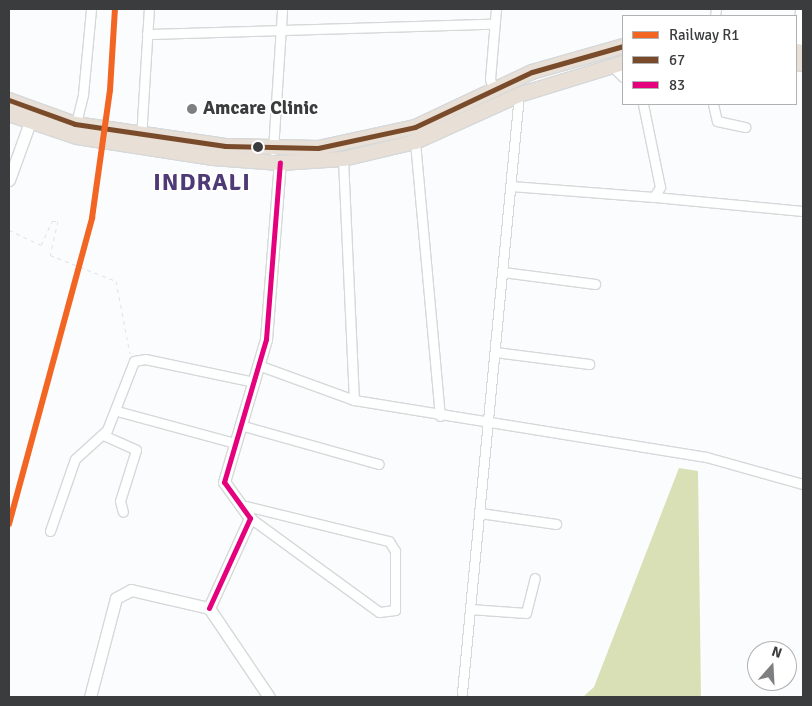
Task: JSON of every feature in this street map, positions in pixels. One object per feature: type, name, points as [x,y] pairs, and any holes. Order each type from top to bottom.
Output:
[{"type":"highway","points":[[9,114],[30,122],[74,130],[280,163],[343,159],[379,145],[494,90],[568,59],[622,46]]},
{"type":"highway","points":[[141,141],[273,150],[415,142],[519,95],[617,64]]},
{"type":"highway","points":[[9,100],[74,130]]},
{"type":"street","points":[[74,130],[83,94],[92,9]]},
{"type":"street","points":[[141,141],[149,9]]},
{"type":"street","points":[[273,150],[282,9]]},
{"type":"street","points":[[494,90],[490,80],[496,9]]},
{"type":"street","points":[[799,56],[800,9]]},
{"type":"street","points":[[147,34],[282,28],[494,24]]},
{"type":"street","points":[[462,693],[519,95]]},
{"type":"street","points":[[643,105],[660,187],[654,197]]},
{"type":"street","points":[[713,105],[717,121],[744,127]]},
{"type":"street","points":[[9,180],[30,122]]},
{"type":"street","points":[[415,142],[440,416]]},
{"type":"street","points":[[343,159],[354,400]]},
{"type":"street","points":[[246,506],[389,541],[395,551],[395,610],[379,612],[250,518],[246,506],[224,482],[254,382],[271,308],[280,163]]},
{"type":"street","points":[[511,186],[654,197],[803,212]]},
{"type":"street","points":[[503,272],[595,284]]},
{"type":"street","points":[[496,352],[589,364]]},
{"type":"street","points":[[50,531],[75,460],[103,435],[117,411],[134,361],[145,359],[254,382]]},
{"type":"street","points":[[258,365],[354,400],[440,416],[489,421],[706,457],[803,484]]},
{"type":"street","points":[[117,411],[235,443]]},
{"type":"street","points":[[240,425],[379,464]]},
{"type":"street","points":[[103,435],[136,450],[120,501],[123,512]]},
{"type":"street","points":[[480,513],[556,524]]},
{"type":"street","points":[[209,608],[250,518]]},
{"type":"street","points":[[470,609],[526,613],[536,578]]},
{"type":"street","points":[[90,697],[121,592],[130,590],[209,608],[269,697]]},
{"type":"path","points":[[9,230],[41,245],[52,221],[58,220],[50,248],[56,258],[98,271],[121,289],[134,361]]},
{"type":"green space","points":[[679,468],[698,471],[701,697],[583,697],[594,687]]},
{"type":"rail line","name":"R1","points":[[9,524],[92,218],[110,90],[115,9]]},
{"type":"transit line","name":"67","points":[[9,100],[75,124],[225,146],[318,148],[415,127],[532,72],[622,46]]},
{"type":"transit line","name":"83","points":[[209,608],[250,518],[224,482],[266,339],[280,163]]},
{"type":"place","name":"Amcare Clinic","points":[[192,109]]},
{"type":"district","name":"INDRALI","points":[[202,183]]}]
